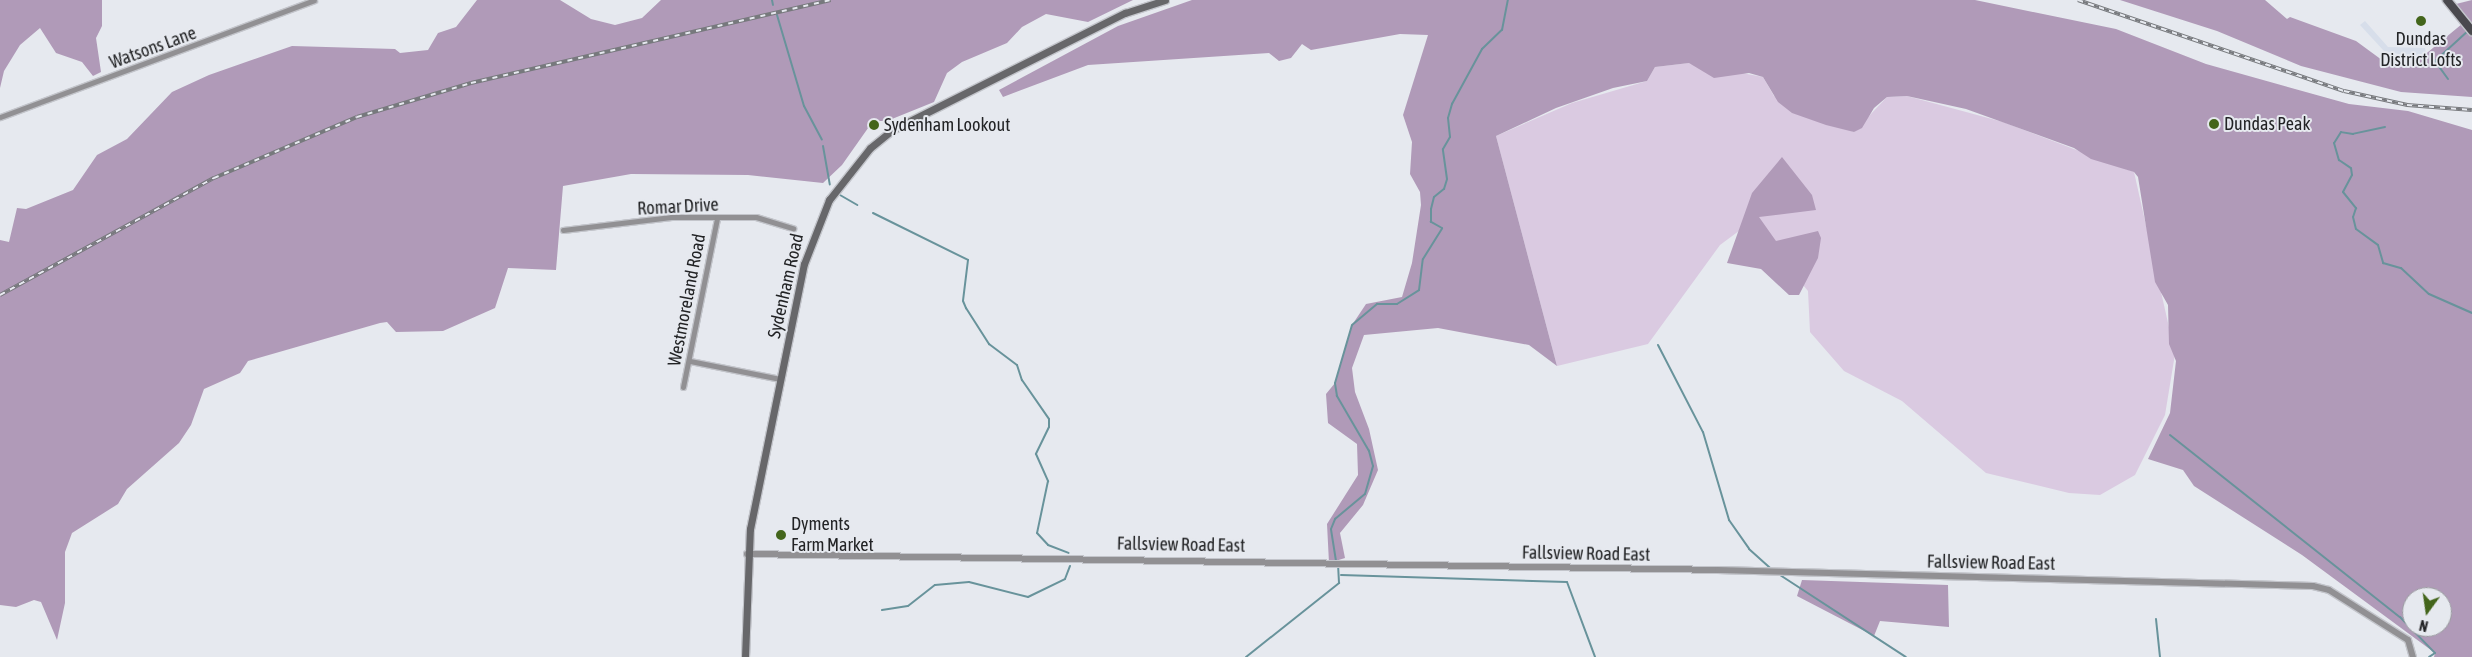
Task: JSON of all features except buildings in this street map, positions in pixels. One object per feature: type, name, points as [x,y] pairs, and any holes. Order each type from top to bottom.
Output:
[{"type":"main road","name":"Sydenham Road","points":[[745,657],[747,554],[780,380],[810,241],[834,192],[874,143],[892,130],[1068,41],[1125,14],[1165,0]]},
{"type":"main road","points":[[2447,0],[2472,31]]},
{"type":"street","name":"Watsons Lane","points":[[0,117],[314,0]]},
{"type":"street","name":"Romar Drive","points":[[563,230],[671,217],[756,217],[794,228]]},
{"type":"street","name":"Westmoreland Road","points":[[683,387],[690,361],[717,218]]},
{"type":"street","points":[[690,361],[780,380]]},
{"type":"street","name":"Fallsview Road East","points":[[747,554],[1718,570],[2313,586],[2329,590],[2408,640],[2413,657]]},
{"type":"shaded area","points":[[0,0],[102,0],[102,26],[96,38],[101,72],[93,76],[82,62],[56,53],[40,28],[20,45],[4,71],[0,88]]},
{"type":"shaded area","points":[[477,0],[560,0],[591,19],[615,25],[642,18],[661,0],[1133,0],[1088,22],[1046,14],[1022,27],[1007,43],[962,62],[947,73],[934,102],[887,121],[873,121],[842,165],[823,183],[748,175],[631,174],[563,186],[556,270],[508,268],[495,308],[443,331],[396,332],[387,322],[380,323],[248,361],[240,373],[204,389],[191,425],[179,443],[127,489],[118,504],[72,533],[65,552],[65,603],[57,640],[41,602],[34,600],[16,607],[0,605],[0,240],[9,242],[17,208],[26,209],[73,190],[97,155],[127,139],[172,92],[209,75],[292,46],[395,49],[400,53],[428,50],[438,33],[456,27]]},
{"type":"shaded area","points":[[1192,0],[1975,0],[2116,29],[2206,64],[2349,104],[2408,111],[2472,130],[2472,657],[2434,657],[2435,653],[2413,637],[2452,637],[2452,587],[2402,587],[2402,629],[2302,555],[2194,486],[2183,470],[2148,459],[2170,413],[2176,361],[2169,344],[2168,305],[2155,282],[2138,177],[2134,172],[2091,159],[2074,148],[1966,109],[1907,96],[1887,97],[1874,108],[1862,128],[1854,132],[1826,125],[1792,113],[1778,102],[1763,77],[1749,73],[1714,78],[1689,63],[1655,67],[1647,81],[1613,88],[1556,108],[1496,136],[1557,366],[1529,345],[1438,328],[1364,335],[1352,368],[1355,392],[1369,429],[1378,470],[1363,505],[1340,533],[1345,558],[1329,563],[1327,524],[1358,475],[1357,444],[1328,423],[1326,394],[1335,383],[1352,325],[1366,304],[1402,297],[1412,263],[1421,205],[1420,192],[1410,174],[1412,142],[1403,115],[1428,35],[1400,34],[1311,50],[1302,44],[1291,58],[1279,61],[1269,53],[1088,65],[1003,97],[999,90],[1118,26]]},
{"type":"shaded area","points":[[2120,0],[2265,0],[2287,19],[2290,17],[2356,41],[2386,63],[2416,62],[2468,19],[2456,4],[2472,0],[2472,97],[2401,92],[2301,66],[2217,31]]},
{"type":"shaded area","points":[[2365,21],[2388,47],[2425,48],[2426,54],[2408,56],[2384,51],[2360,25]]},
{"type":"shaded area","points":[[1689,63],[1763,77],[1774,96],[1854,132],[1887,97],[1907,96],[2003,122],[2134,172],[2175,354],[2165,415],[2135,475],[2100,495],[2069,493],[1986,473],[1902,401],[1844,371],[1810,332],[1808,291],[1751,222],[1720,245],[1648,344],[1557,366],[1496,136],[1572,103],[1647,81],[1655,67]]},
{"type":"shaded area","points":[[1782,157],[1812,195],[1816,210],[1759,217],[1776,241],[1818,231],[1821,238],[1818,258],[1799,295],[1789,295],[1761,269],[1727,263],[1752,193]]},
{"type":"shaded area","points":[[1802,580],[1948,585],[1949,627],[1880,621],[1874,636],[1797,596]]},
{"type":"waterway","points":[[772,0],[773,5]]},
{"type":"waterway","points":[[1336,561],[1331,529],[1335,519],[1365,494],[1373,466],[1369,451],[1337,396],[1335,383],[1352,325],[1377,304],[1397,304],[1419,290],[1423,259],[1442,228],[1431,222],[1431,209],[1434,197],[1444,189],[1447,179],[1443,149],[1450,137],[1448,118],[1452,104],[1482,49],[1502,30],[1508,0]]},
{"type":"waterway","points":[[777,15],[804,106],[822,140]]},
{"type":"waterway","points":[[2448,79],[2435,61],[2469,30]]},
{"type":"waterway","points":[[2385,127],[2353,134],[2341,132],[2334,143],[2339,160],[2351,168],[2352,175],[2343,192],[2356,208],[2353,217],[2356,229],[2378,245],[2383,263],[2401,268],[2429,294],[2472,313]]},
{"type":"waterway","points":[[823,146],[830,184]]},
{"type":"waterway","points":[[840,195],[857,205]]},
{"type":"waterway","points":[[873,213],[968,260],[963,301],[966,308],[989,344],[1017,365],[1022,380],[1049,419],[1049,427],[1036,454],[1048,481],[1037,533],[1048,545],[1069,553]]},
{"type":"waterway","points":[[1658,345],[1703,432],[1729,520],[1749,549],[1771,569]]},
{"type":"waterway","points":[[2170,435],[2400,617],[2435,653],[2429,657]]},
{"type":"waterway","points":[[882,610],[908,606],[935,585],[969,582],[1028,597],[1065,579],[1070,566]]},
{"type":"waterway","points":[[1246,657],[1339,583],[1338,566]]},
{"type":"waterway","points":[[1341,575],[1567,582],[1595,657]]},
{"type":"waterway","points":[[1780,575],[1906,657]]},
{"type":"waterway","points":[[2156,619],[2160,657]]},
{"type":"railway","points":[[0,295],[214,178],[357,117],[471,83],[831,0]]},
{"type":"railway","points":[[2078,0],[2344,91],[2407,105],[2472,110]]},
{"type":"place","name":"Dundas District Lofts","points":[[2421,21]]},
{"type":"place","name":"Dundas Peak","points":[[2214,124]]},
{"type":"place","name":"Sydenham Lookout","points":[[874,125]]},
{"type":"place","name":"Dyments Farm Market","points":[[781,535]]}]
